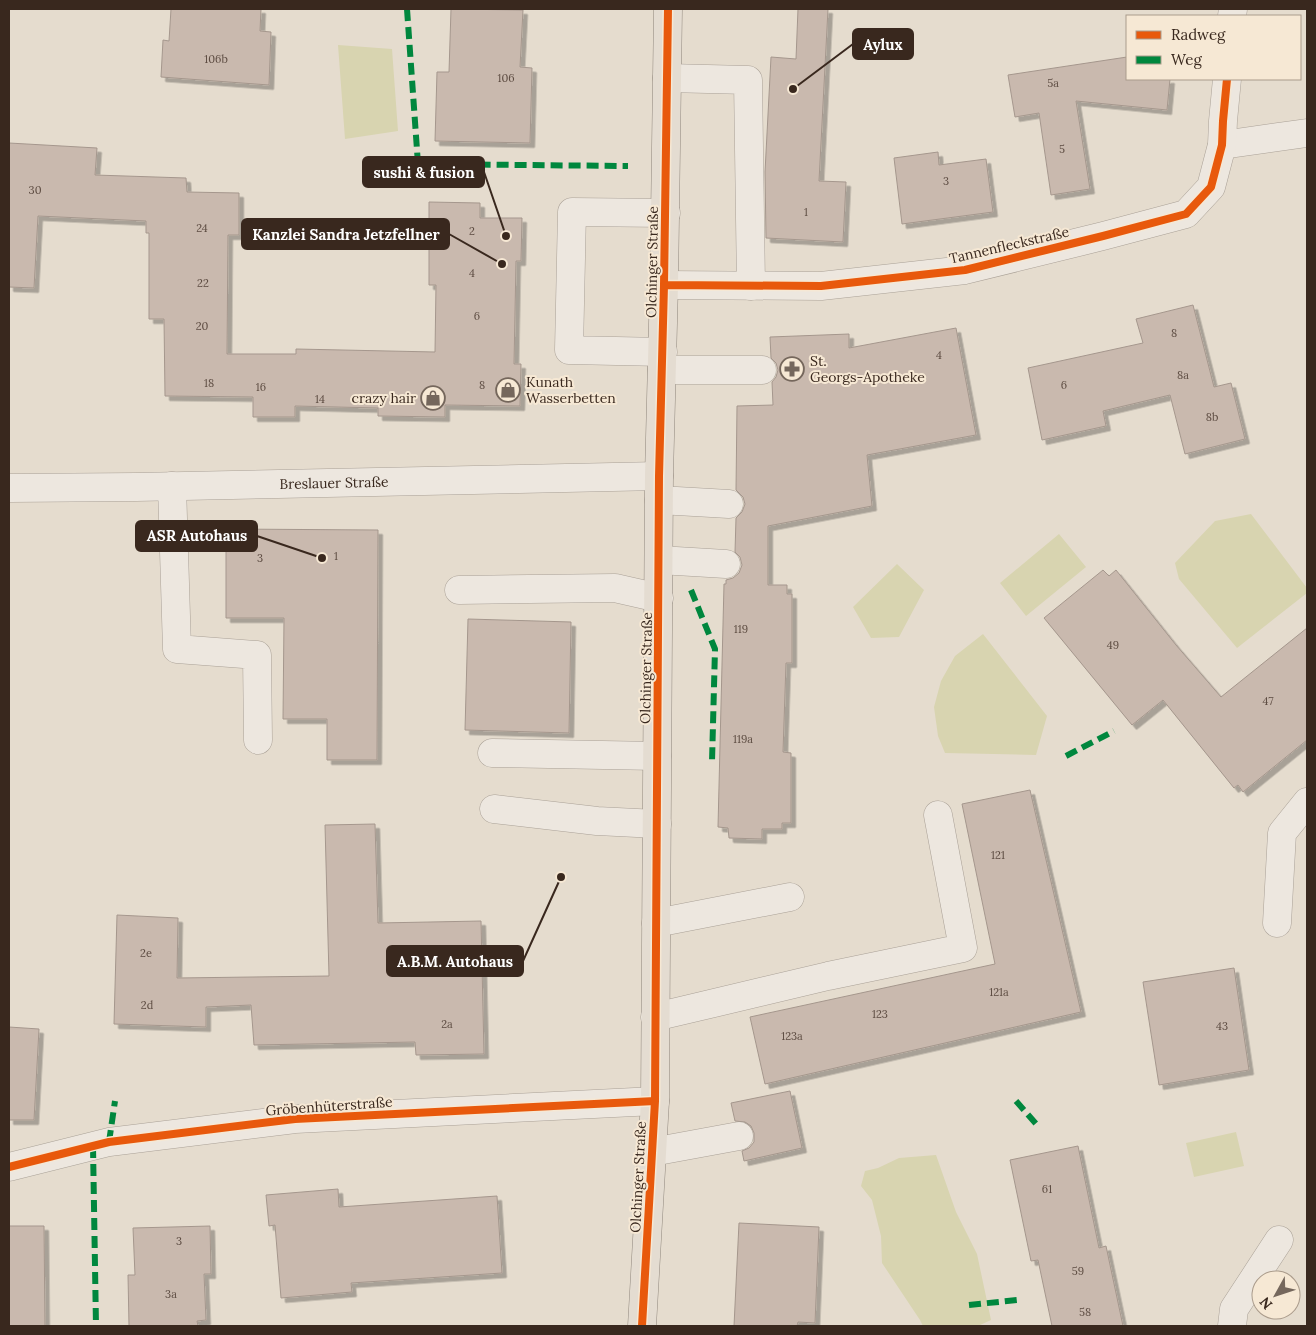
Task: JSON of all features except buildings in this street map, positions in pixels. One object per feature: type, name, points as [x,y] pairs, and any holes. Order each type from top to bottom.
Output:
[{"type":"main road","name":"Olchinger Straße","points":[[642,1326],[654,1101],[659,488],[666,213],[668,9]]},
{"type":"street","points":[[667,78],[748,80],[751,286]]},
{"type":"street","name":"Tannenfleckstraße","points":[[664,285],[821,286],[965,270],[1186,214],[1211,187],[1222,145],[1227,80]]},
{"type":"street","points":[[1222,145],[1307,133]]},
{"type":"street","points":[[666,213],[572,212],[568,350],[762,370]]},
{"type":"street","points":[[172,486],[177,649],[257,656],[258,740]]},
{"type":"street","name":"Breslauer Straße","points":[[9,488],[172,486],[659,488],[729,504]]},
{"type":"street","points":[[659,560],[726,564]]},
{"type":"street","points":[[459,590],[615,588],[659,598]]},
{"type":"street","points":[[492,753],[657,756]]},
{"type":"street","points":[[1277,923],[1282,833],[1307,802]]},
{"type":"street","points":[[494,809],[596,821],[657,824]]},
{"type":"street","points":[[655,1017],[828,976],[963,948],[938,815]]},
{"type":"street","points":[[656,924],[790,896]]},
{"type":"street","name":"Gröbenhüterstraße","points":[[9,1167],[109,1142],[295,1119],[654,1101]]},
{"type":"street","points":[[652,1152],[739,1136]]},
{"type":"street","points":[[1232,1326],[1234,1309],[1279,1240]]},
{"type":"shaded area","points":[[338,45],[392,49],[398,131],[345,139]]},
{"type":"shaded area","points":[[1251,514],[1307,588],[1307,593],[1237,648],[1179,579],[1175,563],[1215,521]]},
{"type":"shaded area","points":[[1059,534],[1086,567],[1026,616],[1000,583]]},
{"type":"shaded area","points":[[897,564],[924,590],[899,637],[871,638],[853,607]]},
{"type":"shaded area","points":[[983,634],[1047,716],[1036,755],[945,753],[938,736],[934,707],[941,681],[955,656]]},
{"type":"shaded area","points":[[1236,1132],[1244,1166],[1194,1177],[1186,1143]]},
{"type":"shaded area","points":[[936,1155],[956,1212],[977,1254],[991,1320],[978,1326],[923,1326],[882,1263],[881,1236],[872,1200],[861,1186],[865,1171],[878,1168],[899,1158]]},
{"type":"marked path","points":[[407,9],[418,164],[628,166]]},
{"type":"marked path","points":[[691,590],[715,649],[712,762]]},
{"type":"marked path","points":[[1066,756],[1114,731]]},
{"type":"marked path","points":[[109,1142],[115,1101]]},
{"type":"marked path","points":[[1016,1101],[1037,1125]]},
{"type":"marked path","points":[[93,1146],[96,1326]]},
{"type":"marked path","points":[[969,1305],[1017,1300]]},
{"type":"cycle path","points":[[642,1326],[655,1101],[659,476],[668,9]]},
{"type":"cycle path","points":[[664,285],[821,286],[965,270],[1186,214],[1211,187],[1222,145],[1227,80]]},
{"type":"cycle path","points":[[9,1167],[109,1142],[295,1119],[655,1101]]},
{"type":"place","name":"Aylux","points":[[793,89]]},
{"type":"place","name":"sushi & fusion","points":[[506,236]]},
{"type":"place","name":"Kanzlei Sandra Jetzfellner","points":[[502,264]]},
{"type":"place","name":"St. Georgs-Apotheke","points":[[792,369]]},
{"type":"place","name":"Kunath Wasserbetten","points":[[508,390]]},
{"type":"place","name":"crazy hair","points":[[433,398]]},
{"type":"place","name":"ASR Autohaus","points":[[322,558]]},
{"type":"place","name":"A.B.M. Autohaus","points":[[561,877]]}]
